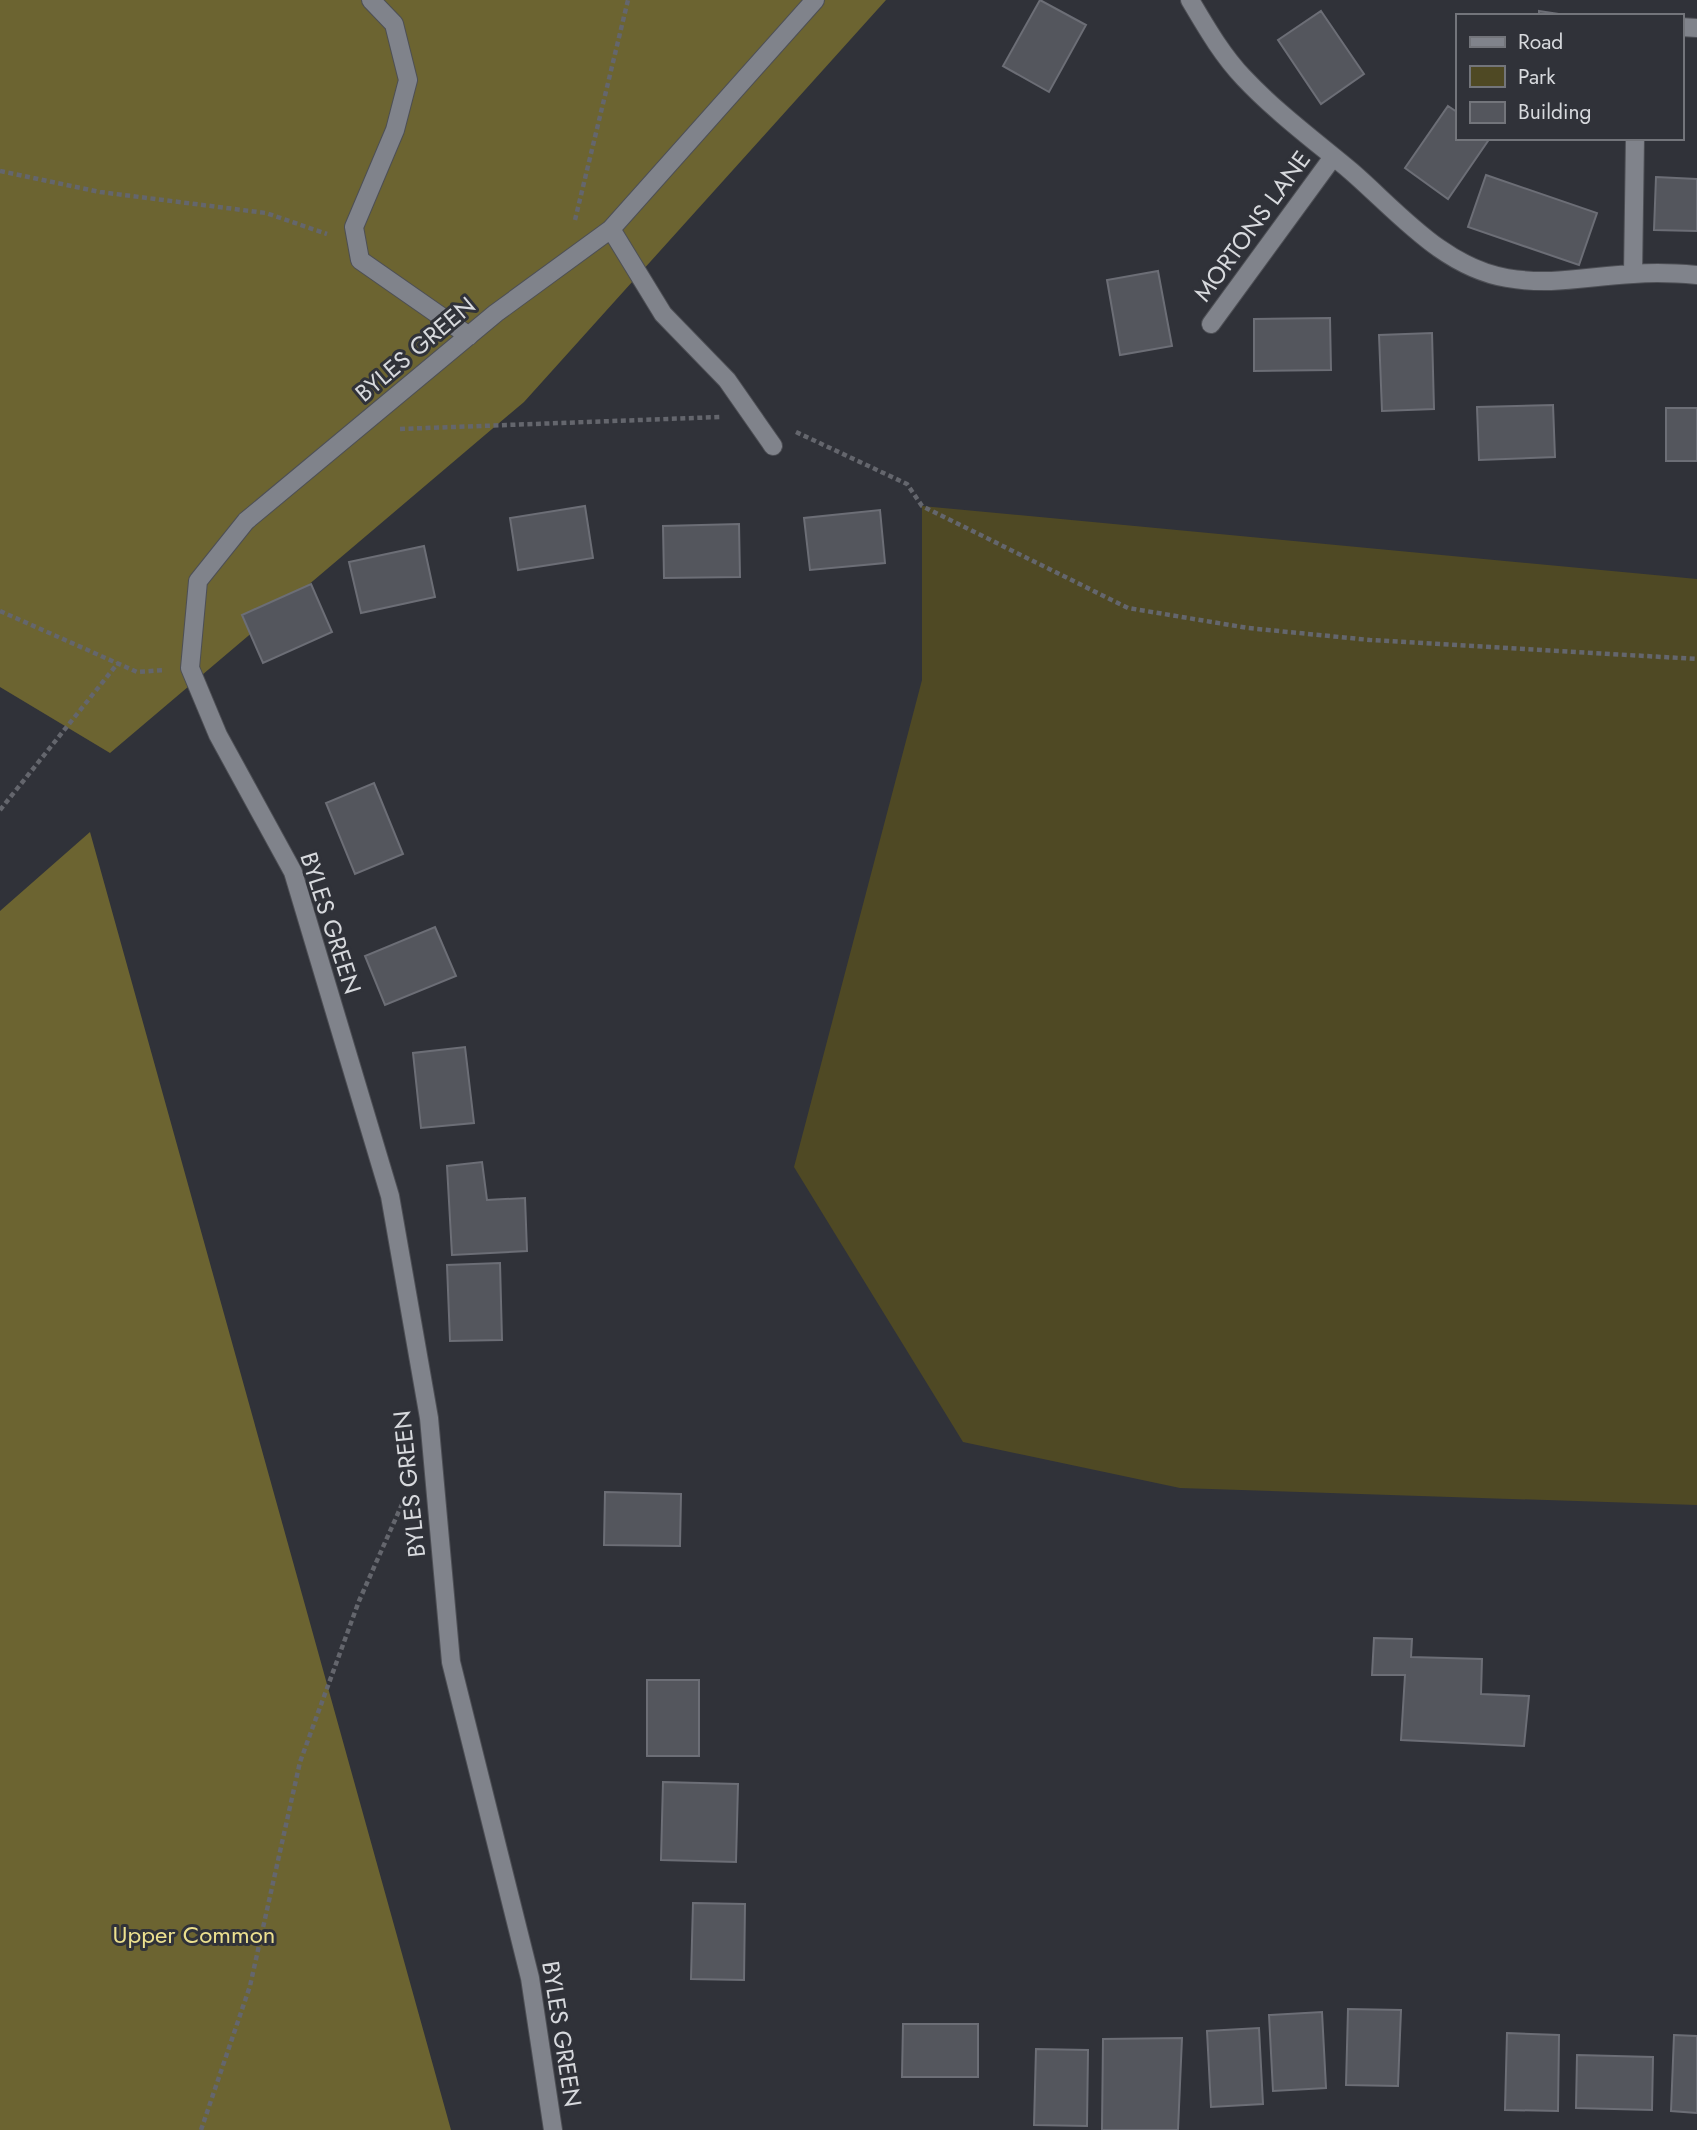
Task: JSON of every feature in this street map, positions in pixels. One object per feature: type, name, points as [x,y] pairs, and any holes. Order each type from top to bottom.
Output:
[{"type":"street","points":[[371,0],[394,23],[408,80],[396,130],[354,227],[360,260],[469,336]]},
{"type":"street","name":"BYLES GREEN","points":[[553,2130],[530,1978],[451,1662],[429,1418],[390,1196],[293,872],[218,735],[190,668],[198,581],[246,521],[469,336],[611,229],[815,0]]},
{"type":"street","name":"MORTONS LANE","points":[[1189,0],[1215,42],[1242,77],[1414,229],[1457,260],[1481,272],[1542,282],[1571,282],[1633,274],[1697,275]]},
{"type":"street","points":[[1633,274],[1635,140]]},
{"type":"street","name":"MORTONS LANE","points":[[1211,324],[1333,158]]},
{"type":"street","points":[[611,229],[663,314],[727,380],[773,446]]},
{"type":"path","points":[[564,263],[628,0]]},
{"type":"path","points":[[0,171],[100,192],[266,213],[332,235],[360,260]]},
{"type":"path","points":[[355,430],[752,416],[788,428],[907,484],[922,506],[1128,608],[1248,628],[1370,640],[1697,659]]},
{"type":"path","points":[[0,611],[137,672],[190,668]]},
{"type":"path","points":[[0,810],[118,663]]},
{"type":"path","points":[[201,2130],[250,1986],[300,1762],[359,1601],[409,1490]]},
{"type":"green space","points":[[0,0],[886,0],[524,402],[110,753],[0,687]]},
{"type":"green space","points":[[922,506],[1697,579],[1697,1505],[1180,1488],[963,1442],[794,1167],[922,680]]},
{"type":"green space","name":"Upper Common","points":[[90,832],[451,2130],[0,2130],[0,911]]},
{"type":"building","points":[[1040,0],[1086,25],[1049,92],[1003,66]]},
{"type":"building","points":[[1321,11],[1364,74],[1321,104],[1278,40]]},
{"type":"building","points":[[1448,106],[1456,111],[1456,140],[1489,140],[1448,199],[1405,168]]},
{"type":"building","points":[[1486,175],[1597,213],[1579,265],[1468,227]]},
{"type":"building","points":[[1656,177],[1697,179],[1697,231],[1654,230]]},
{"type":"building","points":[[1158,271],[1172,346],[1120,355],[1107,280]]},
{"type":"building","points":[[1330,318],[1331,370],[1254,371],[1254,319]]},
{"type":"building","points":[[1432,333],[1434,409],[1382,411],[1379,335]]},
{"type":"building","points":[[1553,405],[1555,457],[1479,460],[1477,407]]},
{"type":"building","points":[[1666,408],[1697,408],[1697,461],[1666,461]]},
{"type":"building","points":[[585,506],[593,558],[518,570],[510,518]]},
{"type":"building","points":[[880,510],[885,563],[810,570],[804,518]]},
{"type":"building","points":[[739,524],[740,577],[664,578],[663,526]]},
{"type":"building","points":[[424,546],[435,597],[361,613],[349,562]]},
{"type":"building","points":[[311,584],[332,632],[263,663],[242,615]]},
{"type":"building","points":[[374,783],[403,854],[355,874],[326,803]]},
{"type":"building","points":[[435,927],[456,976],[385,1005],[365,956]]},
{"type":"building","points":[[465,1047],[474,1123],[421,1128],[413,1053]]},
{"type":"building","points":[[482,1162],[487,1200],[525,1198],[527,1251],[452,1255],[447,1166]]},
{"type":"building","points":[[500,1263],[502,1340],[450,1341],[447,1265]]},
{"type":"building","points":[[605,1492],[681,1494],[680,1546],[604,1545]]},
{"type":"building","points":[[1374,1638],[1412,1639],[1411,1657],[1482,1659],[1481,1694],[1529,1696],[1524,1746],[1401,1740],[1405,1675],[1372,1675]]},
{"type":"building","points":[[647,1680],[699,1680],[699,1756],[647,1756]]},
{"type":"building","points":[[663,1782],[738,1784],[736,1862],[661,1860]]},
{"type":"building","points":[[693,1903],[745,1904],[744,1980],[691,1979]]},
{"type":"building","points":[[1348,2009],[1401,2010],[1398,2086],[1346,2085]]},
{"type":"building","points":[[1322,2012],[1326,2088],[1273,2091],[1269,2015]]},
{"type":"building","points":[[903,2024],[978,2024],[978,2077],[902,2077]]},
{"type":"building","points":[[1259,2028],[1263,2104],[1211,2107],[1207,2031]]},
{"type":"building","points":[[1507,2033],[1559,2035],[1558,2111],[1505,2110]]},
{"type":"building","points":[[1674,2035],[1697,2036],[1697,2113],[1671,2111]]},
{"type":"building","points":[[1182,2038],[1178,2130],[1102,2130],[1103,2039]]},
{"type":"building","points":[[1036,2049],[1088,2050],[1087,2126],[1034,2125]]},
{"type":"building","points":[[1577,2055],[1653,2057],[1652,2110],[1576,2108]]}]
